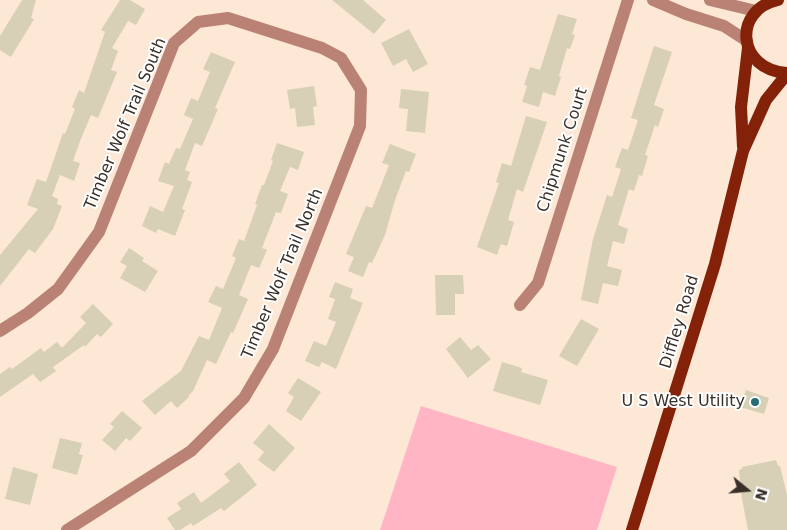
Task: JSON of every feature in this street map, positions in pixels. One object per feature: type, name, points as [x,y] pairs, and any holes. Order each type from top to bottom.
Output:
[{"type":"main road","points":[[756,11],[773,1]]},
{"type":"main road","name":"Diffley Road","points":[[743,151],[741,107],[748,44],[747,30],[750,20],[756,11]]},
{"type":"main road","points":[[748,44],[754,59],[764,67],[775,72],[787,73]]},
{"type":"main road","name":"Diffley Road","points":[[632,530],[717,256],[743,151],[766,100],[787,73]]},
{"type":"street","name":"Chipmunk Court","points":[[520,305],[538,283],[628,0]]},
{"type":"street","points":[[653,0],[686,14],[724,26],[748,44]]},
{"type":"street","points":[[710,0],[756,11]]},
{"type":"street","name":"Timber Wolf Trail South","points":[[0,331],[28,314],[58,289],[99,232],[174,43],[186,32],[198,22],[228,18],[322,48]]},
{"type":"street","name":"Timber Wolf Trail North","points":[[67,530],[191,451],[244,398],[273,349],[360,126],[361,90],[341,58],[322,48]]},
{"type":"shaded area","points":[[421,406],[617,467],[597,530],[380,530]]},
{"type":"building","points":[[22,0],[36,0],[31,18],[34,19],[11,57],[0,50],[0,36]]},
{"type":"building","points":[[120,0],[130,0],[145,9],[136,25],[128,21],[112,48],[118,51],[111,70],[117,72],[98,118],[91,115],[80,141],[73,161],[80,163],[74,181],[60,175],[52,196],[58,199],[57,204],[62,206],[53,229],[35,253],[29,249],[0,286],[0,255],[38,209],[27,205],[37,179],[46,182],[63,133],[65,134],[75,109],[72,107],[79,90],[84,93],[105,32],[101,30]]},
{"type":"building","points":[[332,0],[363,0],[386,20],[374,34]]},
{"type":"building","points":[[558,14],[577,19],[572,34],[575,35],[570,49],[567,48],[555,96],[543,92],[539,107],[522,102],[527,86],[524,85],[530,67],[540,70]]},
{"type":"building","points":[[409,29],[428,64],[413,72],[406,59],[393,66],[381,43]]},
{"type":"building","points":[[654,46],[672,52],[654,105],[664,109],[658,127],[655,125],[645,155],[648,156],[642,176],[639,175],[634,191],[629,189],[618,225],[628,229],[624,244],[613,241],[607,266],[622,270],[618,286],[603,283],[598,304],[581,300],[593,239],[607,195],[612,197],[621,169],[615,167],[622,148],[628,150],[638,120],[631,118]]},
{"type":"building","points":[[211,52],[235,62],[215,108],[218,109],[202,146],[195,143],[185,170],[190,172],[187,180],[192,182],[182,209],[185,210],[175,236],[158,229],[156,233],[142,226],[150,206],[163,212],[174,186],[158,181],[165,162],[169,164],[176,148],[180,149],[193,119],[184,115],[191,98],[198,101],[210,72],[203,69]]},
{"type":"building","points":[[314,86],[317,106],[313,107],[315,125],[297,127],[295,108],[290,109],[287,90]]},
{"type":"building","points":[[401,89],[429,92],[425,133],[406,131],[408,109],[399,108]]},
{"type":"building","points":[[526,116],[547,122],[523,192],[517,189],[508,220],[514,222],[507,246],[501,244],[497,255],[477,247],[499,183],[496,182],[502,163],[511,166]]},
{"type":"building","points":[[277,143],[304,152],[298,170],[290,167],[280,191],[288,194],[281,213],[276,212],[262,248],[267,250],[259,268],[251,265],[239,295],[248,299],[233,333],[231,332],[216,364],[207,360],[189,397],[177,408],[171,401],[155,415],[142,401],[181,371],[199,336],[209,340],[222,308],[208,302],[216,286],[223,289],[236,258],[232,256],[239,239],[244,241],[257,205],[255,204],[273,161],[271,160]]},
{"type":"building","points":[[390,144],[416,154],[409,172],[406,171],[385,235],[372,263],[369,262],[363,277],[348,271],[354,257],[346,254],[366,206],[372,208],[389,165],[382,163]]},
{"type":"building","points":[[129,248],[144,258],[142,261],[158,271],[145,292],[120,278],[127,266],[120,262]]},
{"type":"building","points":[[435,275],[463,275],[464,294],[455,294],[455,315],[436,315]]},
{"type":"building","points":[[335,282],[353,289],[350,298],[363,303],[336,369],[322,362],[319,367],[305,361],[314,341],[326,346],[336,322],[328,319],[335,299],[329,297]]},
{"type":"building","points":[[93,304],[113,324],[101,337],[97,334],[85,347],[84,345],[53,367],[56,371],[40,382],[33,374],[0,397],[0,374],[10,367],[12,369],[41,348],[44,352],[57,342],[62,348],[86,323],[80,317]]},
{"type":"building","points":[[581,319],[599,329],[577,366],[559,356]]},
{"type":"building","points":[[460,337],[471,350],[478,345],[491,359],[468,378],[446,349]]},
{"type":"building","points":[[502,362],[522,368],[521,372],[548,380],[540,405],[493,391]]},
{"type":"building","points":[[298,378],[321,392],[301,421],[286,411],[294,397],[288,393]]},
{"type":"building","name":"U S West Utility","points":[[746,390],[769,398],[764,414],[740,407]]},
{"type":"building","points":[[122,411],[142,428],[130,441],[126,438],[115,451],[102,440],[114,427],[110,424]]},
{"type":"building","points":[[269,424],[295,448],[274,472],[258,460],[264,452],[253,443]]},
{"type":"building","points":[[60,438],[82,443],[79,454],[83,455],[77,475],[52,468]]},
{"type":"building","points":[[776,460],[778,466],[780,466],[787,495],[787,530],[748,530],[739,470],[742,467]]},
{"type":"building","points":[[239,462],[257,485],[224,511],[221,508],[193,526],[191,523],[180,530],[175,530],[167,518],[181,509],[177,503],[194,492],[201,503],[230,481],[224,474]]},
{"type":"building","points":[[13,467],[38,474],[30,505],[5,499]]},
{"type":"place","name":"U S West Utility","points":[[755,402]]}]
